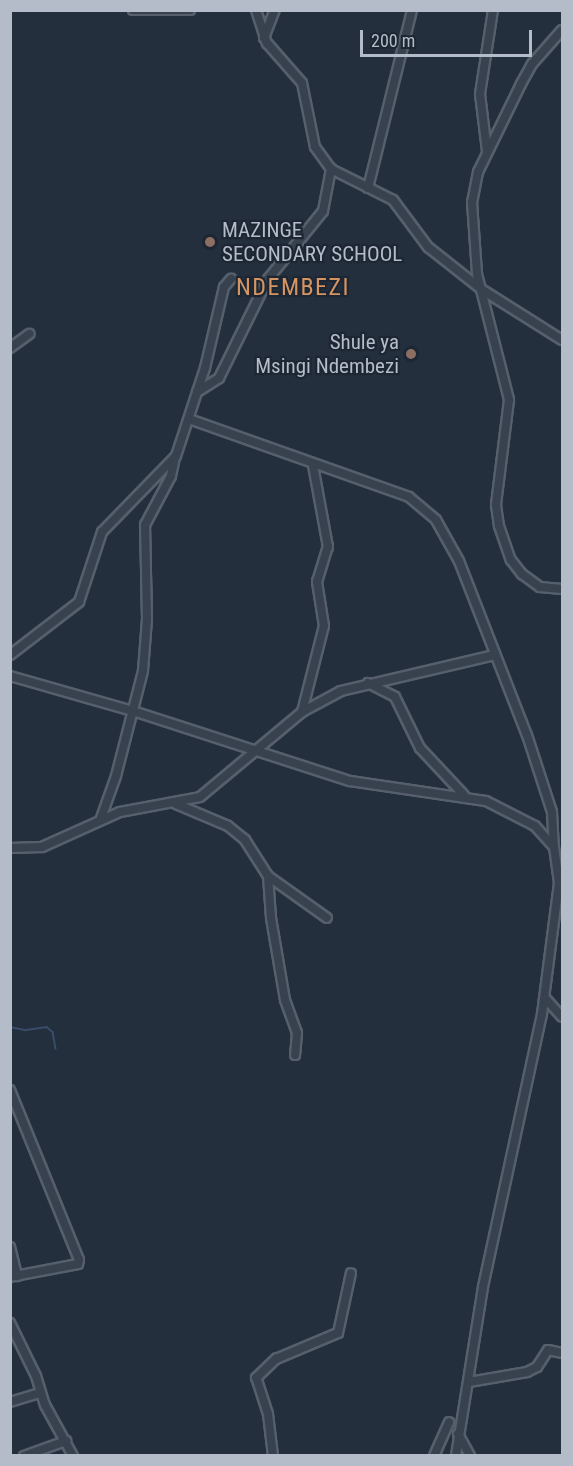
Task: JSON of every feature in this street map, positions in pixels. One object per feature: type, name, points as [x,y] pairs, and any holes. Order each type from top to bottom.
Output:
[{"type":"street","points":[[134,10],[190,10]]},
{"type":"street","points":[[256,10],[264,38],[302,83],[315,147],[331,169],[393,200],[421,240],[481,289],[562,340]]},
{"type":"street","points":[[264,38],[275,10]]},
{"type":"street","points":[[368,188],[412,10]]},
{"type":"street","points":[[487,151],[480,94],[493,10]]},
{"type":"street","points":[[562,30],[532,64],[487,151],[472,193],[473,250],[509,400],[496,505],[499,526],[506,549],[522,574],[540,587],[562,589]]},
{"type":"street","points":[[197,392],[219,378],[268,279],[324,209],[331,169]]},
{"type":"street","points":[[101,818],[133,711],[147,637],[145,525],[171,476],[197,392],[224,287],[231,279]]},
{"type":"street","points":[[10,348],[29,334]]},
{"type":"street","points":[[189,419],[313,465],[409,497],[436,520],[459,561],[527,735],[552,812],[559,883],[545,998],[485,1277],[456,1455]]},
{"type":"street","points":[[10,655],[79,602],[102,532],[176,456]]},
{"type":"street","points":[[303,712],[324,626],[317,578],[328,558],[313,465]]},
{"type":"street","points":[[10,848],[50,845],[101,818],[132,809],[176,804],[207,793],[303,712],[341,691],[494,655]]},
{"type":"street","points":[[10,676],[133,711],[350,782],[406,792],[464,795],[516,814],[535,826],[554,847]]},
{"type":"street","points":[[368,683],[395,697],[420,748],[464,795]]},
{"type":"street","points":[[176,804],[238,834],[268,876],[327,918]]},
{"type":"street","points":[[552,812],[562,816]]},
{"type":"street","points":[[268,876],[271,918],[282,987],[297,1033],[295,1055]]},
{"type":"street","points":[[545,998],[562,1017]]},
{"type":"street","points":[[10,1090],[79,1260],[78,1264],[14,1276],[10,1247]]},
{"type":"street","points":[[273,1455],[268,1414],[256,1378],[276,1359],[338,1333],[351,1273]]},
{"type":"street","points":[[10,1323],[13,1336],[34,1370],[39,1393],[73,1455]]},
{"type":"street","points":[[469,1382],[527,1372],[537,1367],[548,1350],[562,1353]]},
{"type":"street","points":[[10,1402],[39,1393]]},
{"type":"street","points":[[434,1455],[449,1422]]},
{"type":"street","points":[[458,1433],[470,1455]]},
{"type":"street","points":[[24,1455],[66,1441]]},
{"type":"waterway","points":[[10,1027],[26,1030],[47,1027],[53,1032],[56,1049]]},
{"type":"place","name":"MAZINGE SECONDARY SCHOOL","points":[[210,242]]},
{"type":"place","name":"Shule ya Msingi Ndembezi","points":[[411,354]]},
{"type":"district","name":"NDEMBEZI","points":[[293,288]]}]
